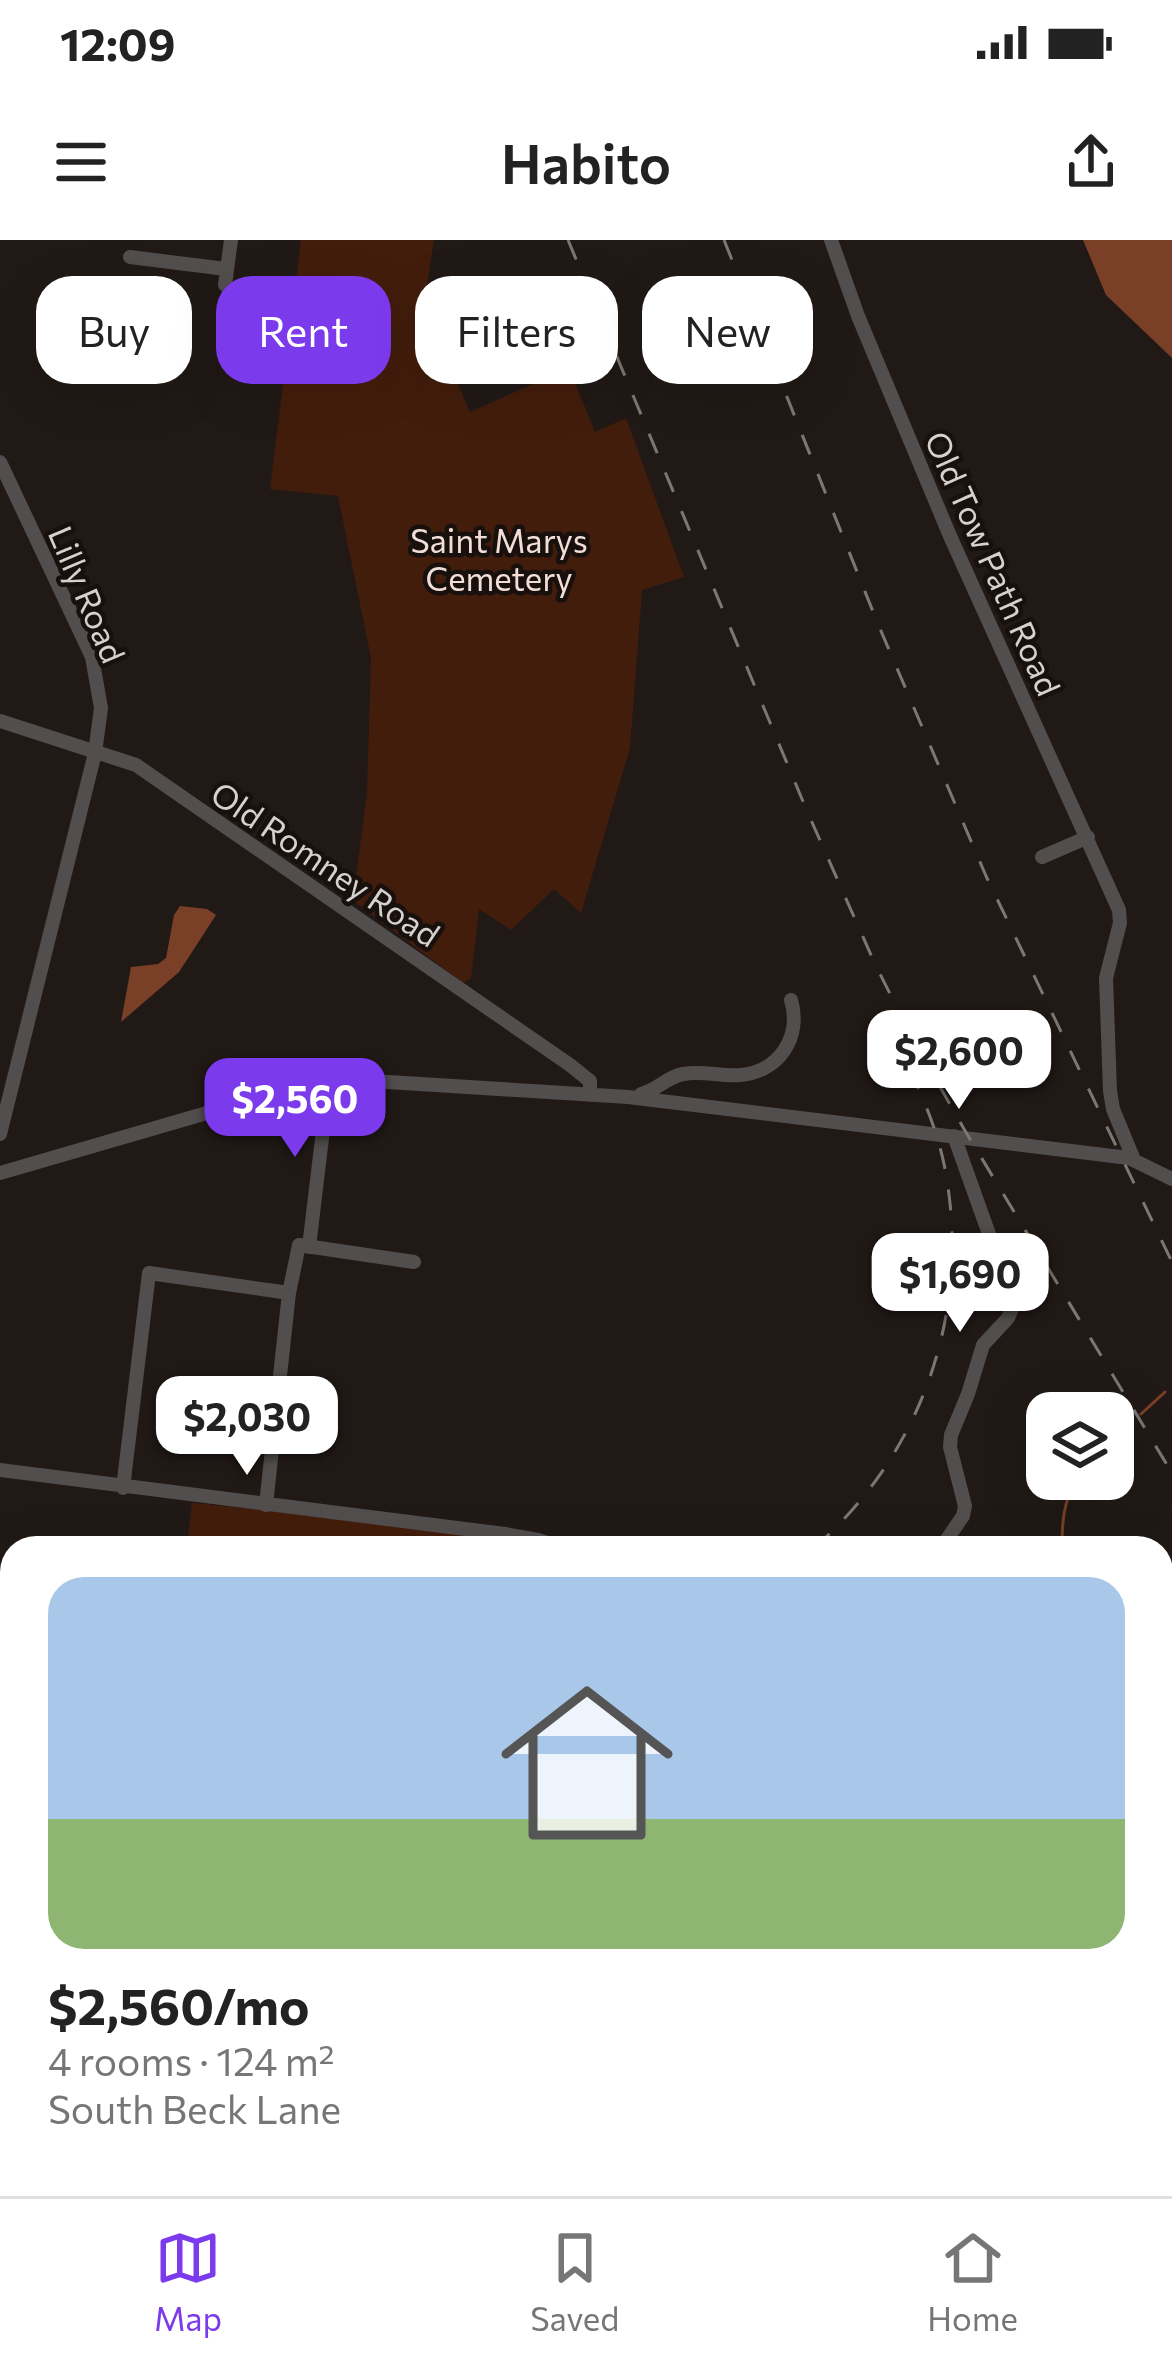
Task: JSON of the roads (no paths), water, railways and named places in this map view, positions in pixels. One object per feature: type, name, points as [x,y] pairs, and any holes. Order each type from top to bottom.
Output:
[{"type":"street","points":[[226,276],[231,240]]},
{"type":"street","name":"Old Tow Path Road","points":[[831,240],[950,536],[1120,917],[1106,978],[1110,1091],[1134,1160]]},
{"type":"street","points":[[130,257],[226,268]]},
{"type":"street","name":"Lilly Road","points":[[0,462],[92,657],[101,708],[95,753],[0,1134]]},
{"type":"street","name":"Old Romney Road","points":[[0,721],[136,766],[590,1081],[590,1094]]},
{"type":"street","points":[[1042,856],[1088,837]]},
{"type":"street","points":[[628,1096],[654,1090],[671,1077],[687,1073],[744,1075],[766,1068],[791,1043],[795,1025],[791,1000]]},
{"type":"street","points":[[310,1246],[329,1080]]},
{"type":"street","points":[[0,1173],[329,1080],[628,1096],[1134,1160],[1172,1179]]},
{"type":"street","points":[[949,1536],[965,1506],[951,1435],[983,1345],[1008,1318],[1014,1304],[953,1136]]},
{"type":"street","points":[[266,1505],[289,1293],[299,1245],[414,1262]]},
{"type":"street","points":[[123,1488],[149,1273],[289,1293]]},
{"type":"street","points":[[0,1470],[507,1536]]},
{"type":"waterway","points":[[1141,1414],[1165,1392]]},
{"type":"waterway","points":[[1063,1536],[1068,1500]]},
{"type":"railway","points":[[568,240],[875,964],[964,1129],[1172,1473]]},
{"type":"railway","points":[[724,240],[878,624],[986,876],[1172,1262]]},
{"type":"railway","points":[[826,1536],[885,1468],[911,1422],[945,1323],[951,1218],[944,1164],[930,1117],[897,1044]]},
{"type":"park label","name":"Saint Marys Cemetery","points":[[499,558]]}]
